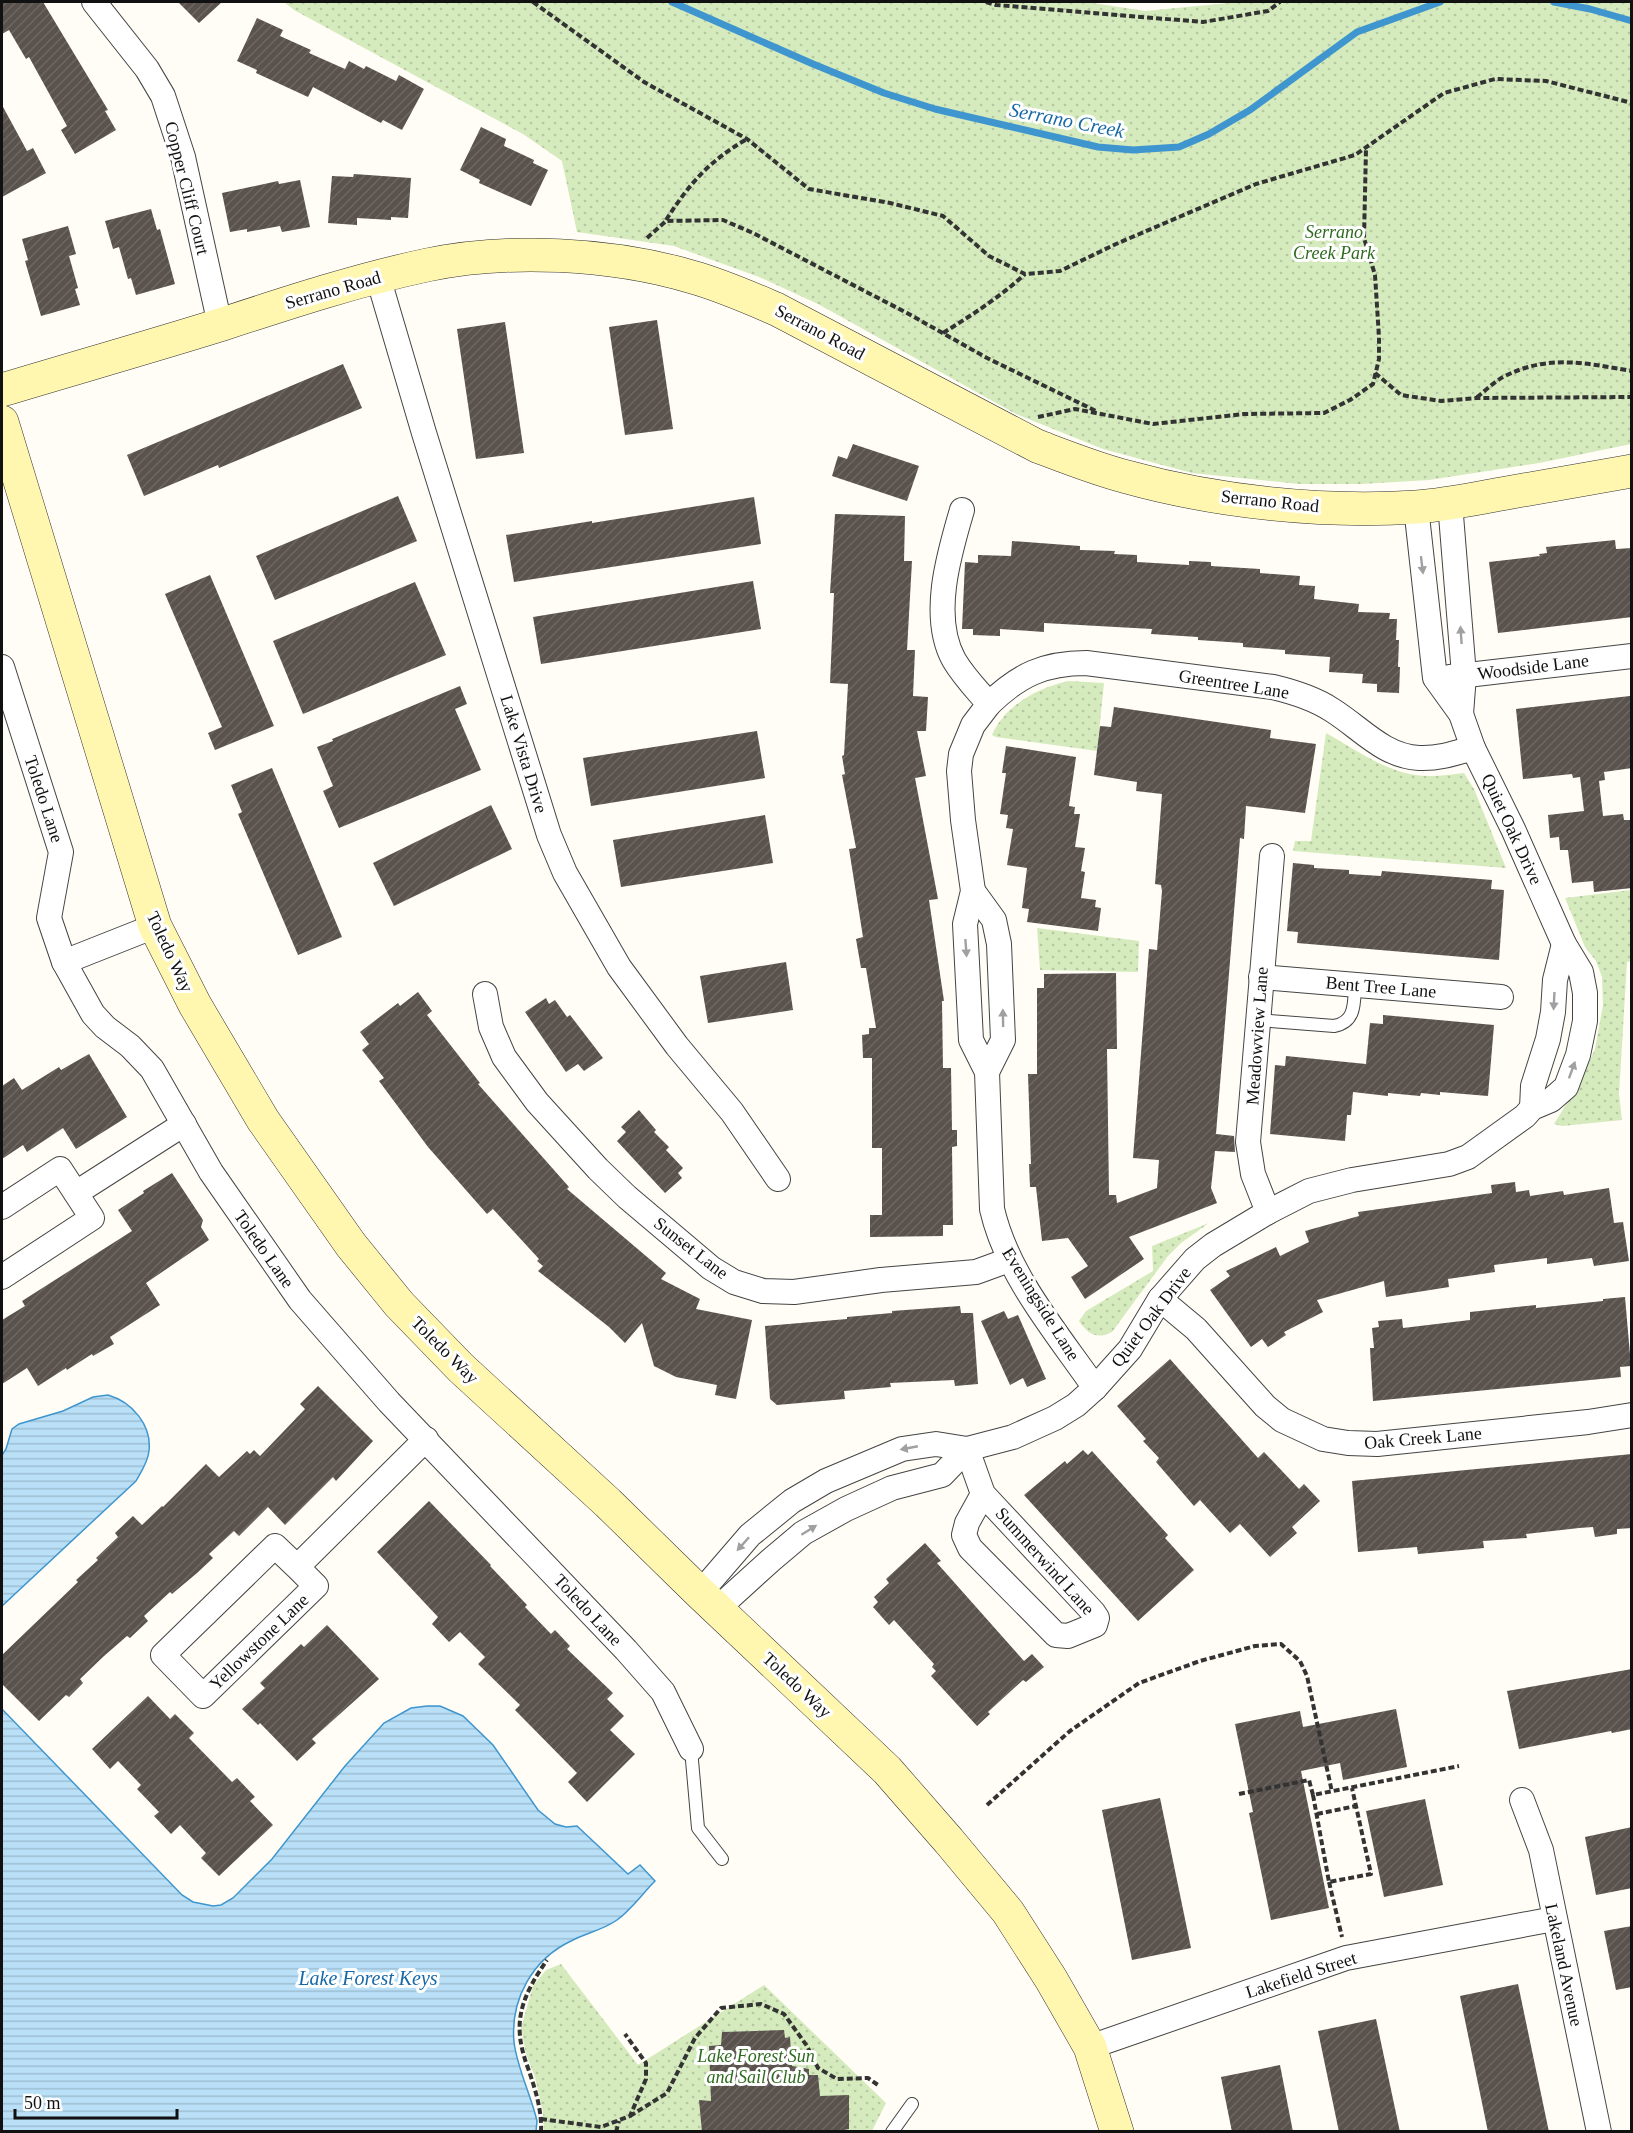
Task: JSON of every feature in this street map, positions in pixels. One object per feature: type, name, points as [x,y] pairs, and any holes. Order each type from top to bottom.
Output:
[{"type":"main road","name":"Serrano Road","points":[[2,390],[220,325],[346,284],[441,263],[498,256],[547,255],[597,259],[690,276],[734,290],[776,309],[1037,446],[1128,477],[1197,492],[1266,503],[1339,508],[1416,507],[1632,471]]},
{"type":"main road","name":"Toledo Way","points":[[2,422],[154,926],[195,1005],[263,1120],[351,1245],[399,1304],[460,1368],[608,1503],[887,1770],[949,1840],[1008,1912],[1051,1978],[1090,2047],[1117,2132]]},
{"type":"street","name":"Copper Cliff Court","points":[[94,2],[147,69],[163,96],[183,157],[220,325]]},
{"type":"street","name":"Lake Vista Drive","points":[[378,277],[546,825],[565,873],[619,968],[677,1046],[732,1112],[778,1179]]},
{"type":"street","name":"Quiet Oak Drive","points":[[1450,503],[1464,675],[1461,714]]},
{"type":"street","name":"Quiet Oak Drive","points":[[708,1601],[750,1535],[792,1501],[826,1481],[902,1449],[936,1444],[967,1449],[1013,1437],[1055,1418],[1076,1405],[1095,1388],[1130,1348],[1160,1299],[1195,1259],[1268,1212],[1309,1191],[1352,1180],[1449,1164],[1468,1157],[1525,1116],[1532,1108],[1551,1100],[1566,1087],[1578,1055],[1586,1021],[1585,993],[1581,972],[1564,944],[1518,840],[1473,748],[1461,714],[1436,678],[1416,507]]},
{"type":"street","points":[[962,510],[951,547],[944,596],[943,624],[954,660],[989,704]]},
{"type":"street","name":"Woodside Lane","points":[[1436,678],[1632,656]]},
{"type":"street","name":"Greentree Lane","points":[[989,704],[1012,684],[1043,667],[1086,663],[1273,687],[1294,692],[1333,710],[1385,749],[1401,755],[1436,758],[1473,748]]},
{"type":"street","name":"Toledo Lane","points":[[2,667],[10,730],[61,852],[50,918],[64,962],[93,1014],[152,1068],[211,1172],[300,1300],[353,1363],[626,1650],[663,1692],[691,1749]]},
{"type":"street","name":"Eveningside Lane","points":[[989,704],[970,731],[961,754],[959,771],[973,891],[965,924],[970,1040],[987,1072],[992,1209],[996,1228],[1009,1260],[1095,1388]]},
{"type":"street","name":"Meadowview Lane","points":[[1268,1212],[1253,1174],[1248,1142],[1272,856]]},
{"type":"street","name":"Eveningside Lane","points":[[973,891],[994,920],[999,944],[1003,1040],[987,1072]]},
{"type":"street","points":[[64,962],[154,926]]},
{"type":"street","points":[[1532,1108],[1533,1086],[1548,1039],[1555,980],[1564,944]]},
{"type":"street","name":"Bent Tree Lane","points":[[1261,977],[1501,997]]},
{"type":"street","name":"Sunset Lane","points":[[484,994],[491,1027],[504,1057],[537,1102],[598,1170],[627,1197],[711,1268],[728,1279],[764,1291],[795,1292],[881,1280],[976,1272],[1009,1260]]},
{"type":"street","points":[[76,1193],[184,1124]]},
{"type":"street","points":[[2,1207],[60,1169],[92,1218],[2,1277]]},
{"type":"street","name":"Oak Creek Lane","points":[[1160,1299],[1196,1329],[1265,1406],[1282,1420],[1323,1439],[1377,1444],[1588,1422],[1632,1415]]},
{"type":"street","name":"Yellowstone Lane","points":[[297,1568],[426,1439]]},
{"type":"street","points":[[708,1601],[771,1560],[804,1533],[846,1509],[892,1488],[942,1475],[967,1449]]},
{"type":"street","name":"Summerwind Lane","points":[[967,1449],[983,1494],[1093,1612],[1097,1618],[1095,1625],[1068,1636],[1056,1635],[970,1548],[964,1535],[967,1523],[983,1494]]},
{"type":"street","name":"Yellowstone Lane","points":[[275,1546],[297,1568],[315,1586],[203,1695],[163,1655],[275,1546]]},
{"type":"street","name":"Lakeland Avenue","points":[[1522,1800],[1540,1850],[1599,2132]]},
{"type":"street","name":"Lakefield Street","points":[[1090,2047],[1346,1958],[1554,1919]]},
{"type":"lane","points":[[1258,1020],[1342,1025],[1353,1014],[1355,985]]},
{"type":"lane","points":[[691,1749],[698,1828],[722,1859]]},
{"type":"lane","points":[[892,2132],[912,2104]]},
{"type":"path","points":[[533,2],[644,82],[747,139],[809,189],[890,203],[944,216],[989,256],[1025,274],[1060,271],[1116,244],[1256,184],[1355,155],[1444,93],[1495,79],[1546,81],[1632,103]]},
{"type":"path","points":[[986,2],[996,5],[1203,22],[1268,11],[1280,2]]},
{"type":"path","points":[[645,241],[666,220],[683,194],[704,169],[747,139]]},
{"type":"path","points":[[1028,419],[1075,409],[1153,424],[1245,414],[1324,413],[1350,400],[1373,384],[1379,359],[1378,306],[1375,275],[1364,238],[1366,148]]},
{"type":"path","points":[[666,220],[723,220],[789,251],[987,358],[1102,414]]},
{"type":"path","points":[[942,333],[1000,296],[1025,274]]},
{"type":"path","points":[[1476,398],[1501,378],[1527,367],[1568,361],[1632,371]]},
{"type":"path","points":[[1375,374],[1401,395],[1441,401],[1476,398],[1632,397]]},
{"type":"path","points":[[987,1804],[1070,1731],[1139,1683],[1200,1661],[1255,1646],[1281,1644],[1300,1661],[1307,1676],[1332,1792]]},
{"type":"path","points":[[1313,1795],[1459,1766]]},
{"type":"path","points":[[1239,1794],[1309,1780],[1346,1958]]},
{"type":"path","points":[[1329,1882],[1371,1874],[1352,1788]]},
{"type":"path","points":[[1317,1814],[1356,1806]]},
{"type":"path","points":[[542,2132],[532,2078],[519,2038],[519,2022],[522,2006],[531,1983],[547,1960]]},
{"type":"path","points":[[541,2119],[601,2127],[630,2116],[667,2092],[696,2038],[721,2008],[761,2004],[784,2014],[807,2046],[818,2068],[837,2079],[868,2078],[878,2085]]},
{"type":"path","points":[[625,2034],[646,2063],[646,2079],[630,2116]]},
{"type":"path","points":[[616,2132],[619,2120]]},
{"type":"green space","name":"Serrano Creek Park","points":[[284,2],[1087,2],[1145,11],[1239,2],[1631,2],[1631,444],[1539,463],[1429,480],[1361,484],[1300,484],[1192,473],[1103,449],[1016,414],[818,304],[759,277],[674,246],[577,232],[562,161],[523,134],[294,10]]},
{"type":"green space","points":[[1069,681],[1104,683],[1097,751],[992,735],[998,724],[1014,706],[1046,688]]},
{"type":"green space","points":[[1326,733],[1389,768],[1431,776],[1464,773],[1474,789],[1506,868],[1293,851],[1295,841],[1311,841]]},
{"type":"green space","points":[[1631,890],[1631,961],[1627,962],[1619,1094],[1622,1120],[1562,1126],[1554,1124],[1580,1082],[1595,1049],[1603,1005],[1602,977],[1596,961],[1585,947],[1565,898]]},
{"type":"green space","points":[[1037,928],[1139,941],[1138,972],[1040,970]]},
{"type":"green space","points":[[1209,1223],[1181,1243],[1168,1256],[1112,1332],[1097,1335],[1082,1326],[1079,1321],[1086,1311],[1153,1271],[1152,1246]]},
{"type":"green space","name":"Lake Forest Sun and Sail Club","points":[[561,1964],[638,2065],[764,1985],[886,2103],[872,2131],[544,2131],[543,2112],[521,2028],[533,1986],[546,1970]]},
{"type":"water","points":[[108,1395],[125,1403],[144,1424],[149,1441],[144,1467],[136,1481],[2,1606],[2,1455],[12,1429],[19,1424],[63,1411],[93,1397]]},
{"type":"water","name":"Lake Forest Keys","points":[[440,1706],[463,1716],[493,1745],[538,1810],[555,1824],[566,1827],[577,1826],[628,1874],[640,1865],[655,1881],[617,1920],[577,1938],[546,1958],[535,1970],[520,1996],[514,2026],[514,2042],[537,2121],[536,2131],[2,2131],[2,1709],[182,1895],[193,1902],[213,1906],[221,1905],[233,1898],[272,1859],[345,1766],[384,1723],[411,1708]]},
{"type":"building","points":[[2,2],[43,2],[108,110],[105,111],[116,130],[75,154],[61,130],[67,126],[29,57],[26,59],[9,30],[2,34]]},
{"type":"building","points":[[178,2],[222,2],[199,23]]},
{"type":"building","points":[[257,18],[283,30],[280,36],[311,50],[309,53],[345,69],[349,61],[364,69],[366,66],[396,81],[399,75],[424,89],[402,130],[383,120],[381,123],[313,87],[308,97],[256,73],[257,70],[237,61]]},
{"type":"building","points":[[2,105],[27,151],[33,148],[46,173],[2,197]]},
{"type":"building","points":[[481,127],[506,139],[504,146],[534,160],[533,163],[548,170],[531,206],[479,183],[480,180],[460,170]]},
{"type":"building","points":[[354,174],[411,178],[408,218],[391,217],[391,220],[357,218],[357,225],[328,223],[332,176],[353,177]]},
{"type":"building","points":[[300,180],[310,227],[282,232],[280,226],[247,232],[247,229],[230,232],[222,193],[278,181],[279,184]]},
{"type":"building","points":[[151,209],[157,230],[160,229],[175,284],[136,295],[131,278],[128,279],[119,247],[113,249],[105,221]]},
{"type":"building","points":[[68,226],[76,254],[69,256],[80,305],[41,316],[25,261],[28,260],[22,239]]},
{"type":"building","points":[[657,320],[673,429],[625,435],[609,327]]},
{"type":"building","points":[[505,322],[524,453],[476,459],[457,329]]},
{"type":"building","points":[[343,364],[362,408],[219,468],[218,465],[144,496],[127,455]]},
{"type":"building","points":[[853,444],[919,466],[907,501],[832,476],[838,456],[847,459]]},
{"type":"building","points":[[398,496],[417,541],[275,600],[256,556]]},
{"type":"building","points":[[754,497],[761,544],[514,582],[506,535]]},
{"type":"building","points":[[835,514],[905,516],[904,561],[912,561],[907,650],[915,650],[913,696],[928,697],[926,731],[917,731],[926,776],[915,778],[938,899],[929,900],[944,1001],[942,1001],[943,1068],[951,1068],[952,1130],[957,1130],[957,1146],[952,1147],[953,1225],[943,1225],[943,1236],[870,1237],[870,1215],[882,1215],[882,1148],[872,1148],[872,1058],[863,1058],[862,1035],[869,1034],[869,1028],[876,1028],[866,968],[861,968],[856,939],[863,937],[849,849],[856,848],[842,775],[845,774],[842,756],[844,755],[848,684],[830,683],[834,593],[830,593]]},
{"type":"building","points":[[1615,540],[1616,549],[1632,548],[1632,617],[1498,633],[1489,562],[1540,556],[1539,554],[1547,553],[1546,547]]},
{"type":"building","points":[[1012,541],[1080,546],[1080,550],[1115,551],[1114,554],[1137,555],[1137,562],[1189,565],[1189,561],[1211,562],[1211,566],[1260,569],[1260,573],[1300,576],[1299,585],[1315,586],[1314,599],[1359,604],[1358,612],[1390,613],[1389,619],[1397,619],[1399,693],[1377,692],[1377,684],[1362,683],[1363,674],[1329,672],[1330,657],[1285,654],[1285,650],[1243,647],[1243,643],[1198,640],[1198,637],[1151,634],[1152,629],[1044,623],[1044,632],[1000,629],[1000,636],[973,635],[973,629],[962,629],[965,562],[978,563],[978,555],[1011,556]]},
{"type":"building","points":[[210,575],[274,726],[215,750],[208,733],[222,727],[165,594]]},
{"type":"building","points":[[753,581],[761,629],[541,664],[533,617]]},
{"type":"building","points":[[415,582],[446,655],[303,714],[273,641]]},
{"type":"building","points":[[460,686],[467,704],[455,709],[481,770],[339,828],[323,791],[333,786],[317,747]]},
{"type":"building","points":[[1630,696],[1632,768],[1604,772],[1605,780],[1599,781],[1603,816],[1623,814],[1624,820],[1630,820],[1632,888],[1594,892],[1593,881],[1572,883],[1568,850],[1560,850],[1559,837],[1550,838],[1548,815],[1584,811],[1580,777],[1573,778],[1572,774],[1523,779],[1516,709]]},
{"type":"building","points":[[1114,707],[1271,730],[1270,738],[1316,744],[1305,813],[1246,806],[1244,839],[1240,838],[1216,1134],[1234,1136],[1235,1152],[1215,1151],[1211,1188],[1217,1203],[1129,1237],[1144,1259],[1085,1299],[1071,1277],[1088,1266],[1068,1238],[1042,1241],[1036,1187],[1030,1187],[1028,1074],[1037,1074],[1037,988],[1044,988],[1044,974],[1116,973],[1117,1049],[1107,1049],[1109,1195],[1116,1195],[1117,1203],[1157,1188],[1159,1160],[1133,1158],[1149,949],[1157,950],[1162,891],[1161,885],[1155,884],[1162,794],[1136,791],[1137,782],[1094,775],[1100,726],[1111,727]]},
{"type":"building","points":[[757,731],[765,778],[591,806],[583,758]]},
{"type":"building","points":[[1006,746],[1076,757],[1069,806],[1075,807],[1074,814],[1080,814],[1075,847],[1085,848],[1081,871],[1085,872],[1081,898],[1096,900],[1095,907],[1101,908],[1098,931],[1027,922],[1029,909],[1022,908],[1027,868],[1007,865],[1013,829],[1006,828],[1008,815],[1000,814],[1006,773],[1002,773]]},
{"type":"building","points":[[272,768],[342,937],[298,955],[238,814],[242,812],[231,785]]},
{"type":"building","points":[[491,805],[512,849],[394,906],[373,863]]},
{"type":"building","points":[[765,815],[773,863],[621,887],[613,840]]},
{"type":"building","points":[[1293,863],[1314,865],[1314,868],[1349,870],[1349,874],[1381,876],[1382,871],[1492,880],[1491,889],[1504,890],[1499,960],[1297,943],[1298,932],[1287,931]]},
{"type":"building","points":[[786,962],[793,1010],[708,1023],[700,976]]},
{"type":"building","points":[[418,992],[432,1011],[427,1015],[480,1083],[478,1084],[569,1187],[567,1189],[666,1273],[661,1279],[700,1299],[696,1309],[752,1320],[736,1399],[715,1395],[717,1385],[676,1377],[654,1366],[642,1323],[625,1343],[609,1327],[538,1271],[543,1266],[537,1261],[539,1259],[493,1209],[487,1214],[428,1147],[379,1081],[384,1078],[362,1050],[369,1044],[360,1032],[398,1003],[400,1006]]},
{"type":"building","points":[[546,998],[549,1004],[555,1000],[567,1017],[570,1015],[603,1058],[584,1071],[578,1064],[566,1072],[525,1012]]},
{"type":"building","points":[[1383,1015],[1494,1025],[1488,1096],[1440,1092],[1440,1095],[1421,1093],[1420,1096],[1388,1093],[1388,1096],[1353,1092],[1351,1115],[1347,1115],[1345,1141],[1270,1134],[1275,1065],[1285,1066],[1286,1056],[1366,1064],[1370,1023],[1383,1024]]},
{"type":"building","points":[[89,1054],[127,1117],[76,1149],[63,1128],[27,1152],[23,1145],[2,1159],[2,1086],[14,1078],[22,1090],[59,1067],[61,1070]]},
{"type":"building","points":[[639,1110],[656,1130],[654,1132],[669,1147],[666,1150],[683,1168],[678,1173],[682,1178],[665,1193],[617,1141],[626,1132],[621,1127]]},
{"type":"building","points":[[172,1173],[203,1220],[201,1227],[209,1240],[146,1283],[160,1305],[110,1337],[114,1344],[93,1356],[92,1354],[67,1370],[66,1368],[38,1386],[27,1368],[2,1384],[2,1320],[25,1306],[22,1301],[132,1231],[118,1210]]},
{"type":"building","points":[[1515,1182],[1516,1192],[1529,1190],[1530,1196],[1563,1191],[1564,1195],[1609,1188],[1614,1223],[1623,1222],[1629,1261],[1594,1266],[1592,1258],[1547,1264],[1547,1258],[1494,1265],[1495,1272],[1448,1279],[1449,1287],[1386,1297],[1384,1281],[1317,1300],[1323,1312],[1284,1332],[1286,1335],[1268,1347],[1262,1339],[1251,1347],[1210,1290],[1230,1276],[1226,1271],[1276,1247],[1280,1256],[1309,1242],[1305,1231],[1359,1216],[1358,1212],[1492,1193],[1491,1185]]},
{"type":"building","points":[[1625,1297],[1631,1366],[1620,1367],[1621,1377],[1373,1401],[1370,1348],[1374,1348],[1372,1328],[1379,1327],[1378,1321],[1402,1319],[1403,1328],[1470,1320],[1470,1312],[1536,1305],[1536,1308]]},
{"type":"building","points":[[960,1306],[961,1313],[973,1313],[978,1384],[955,1386],[954,1380],[890,1383],[891,1387],[844,1391],[845,1399],[777,1405],[770,1399],[765,1326],[847,1319],[847,1317],[892,1313],[892,1311]]},
{"type":"building","points":[[1004,1311],[1008,1319],[1018,1315],[1046,1379],[1027,1387],[1023,1378],[1010,1385],[981,1321]]},
{"type":"building","points":[[1170,1359],[1258,1458],[1264,1452],[1299,1489],[1304,1484],[1320,1501],[1292,1527],[1297,1533],[1270,1557],[1240,1524],[1230,1533],[1200,1500],[1194,1506],[1156,1462],[1159,1458],[1143,1441],[1146,1439],[1117,1406]]},
{"type":"building","points":[[318,1386],[373,1441],[336,1481],[333,1477],[285,1525],[268,1507],[239,1536],[234,1531],[209,1554],[213,1558],[144,1616],[148,1621],[130,1638],[127,1636],[104,1656],[80,1679],[83,1683],[69,1697],[66,1695],[39,1721],[2,1684],[2,1655],[78,1582],[76,1580],[118,1537],[115,1533],[133,1516],[142,1525],[206,1464],[219,1477],[247,1451],[250,1454],[254,1450],[260,1456],[305,1409],[300,1404]]},
{"type":"building","points":[[1083,1450],[1088,1455],[1092,1451],[1168,1535],[1165,1538],[1194,1570],[1138,1621],[1024,1495],[1065,1461],[1067,1464]]},
{"type":"building","points":[[1632,1454],[1632,1528],[1617,1529],[1617,1534],[1595,1537],[1593,1527],[1526,1534],[1527,1538],[1483,1541],[1484,1548],[1418,1554],[1417,1547],[1358,1552],[1352,1481]]},
{"type":"building","points":[[429,1501],[491,1565],[527,1605],[525,1607],[551,1634],[555,1630],[570,1646],[567,1649],[613,1693],[607,1699],[624,1716],[610,1730],[635,1754],[587,1802],[568,1782],[577,1773],[515,1710],[520,1705],[478,1664],[485,1657],[460,1632],[449,1642],[432,1624],[438,1617],[377,1552]]},
{"type":"building","points":[[925,1543],[941,1561],[937,1563],[1024,1661],[1032,1654],[1044,1667],[1026,1682],[1023,1680],[988,1712],[990,1714],[977,1726],[931,1676],[936,1671],[932,1667],[934,1664],[894,1620],[889,1625],[873,1607],[878,1602],[874,1597],[889,1583],[886,1579]]},
{"type":"building","points":[[327,1625],[379,1679],[312,1739],[316,1743],[297,1761],[260,1723],[258,1725],[242,1709],[265,1688],[260,1683],[301,1644],[304,1647]]},
{"type":"building","points":[[1632,1669],[1632,1729],[1519,1749],[1507,1691]]},
{"type":"building","points":[[148,1696],[170,1719],[175,1714],[194,1733],[189,1738],[232,1782],[237,1778],[255,1797],[250,1801],[273,1825],[219,1876],[201,1858],[206,1853],[180,1825],[171,1834],[154,1816],[159,1812],[137,1789],[141,1785],[118,1761],[110,1769],[92,1749]]},
{"type":"building","points":[[1396,1709],[1407,1767],[1343,1780],[1340,1763],[1301,1771],[1329,1908],[1271,1920],[1249,1813],[1253,1812],[1235,1724],[1300,1711],[1303,1727]]},
{"type":"building","points":[[1160,1798],[1191,1948],[1132,1960],[1102,1810]]},
{"type":"building","points":[[1425,1799],[1443,1885],[1384,1897],[1366,1811]]},
{"type":"building","points":[[1632,1827],[1632,1888],[1596,1895],[1585,1837]]},
{"type":"building","points":[[1632,1926],[1632,1987],[1616,1990],[1604,1931]]},
{"type":"building","points":[[1518,1984],[1549,2132],[1488,2132],[1460,1996]]},
{"type":"building","points":[[1376,2019],[1400,2132],[1339,2132],[1318,2031]]},
{"type":"building","points":[[784,2030],[785,2038],[790,2037],[792,2066],[809,2069],[809,2075],[818,2075],[820,2096],[849,2095],[849,2129],[833,2132],[702,2132],[699,2100],[711,2101],[709,2046],[721,2045],[722,2032]]},
{"type":"building","points":[[1280,2065],[1293,2132],[1232,2132],[1221,2077]]},
{"type":"waterway","name":"Serrano Creek","points":[[672,2],[884,93],[935,109],[1098,147],[1133,150],[1179,147],[1209,134],[1250,110],[1357,32],[1440,2]]},
{"type":"waterway","name":"Serrano Creek","points":[[1554,2],[1632,21]]}]
